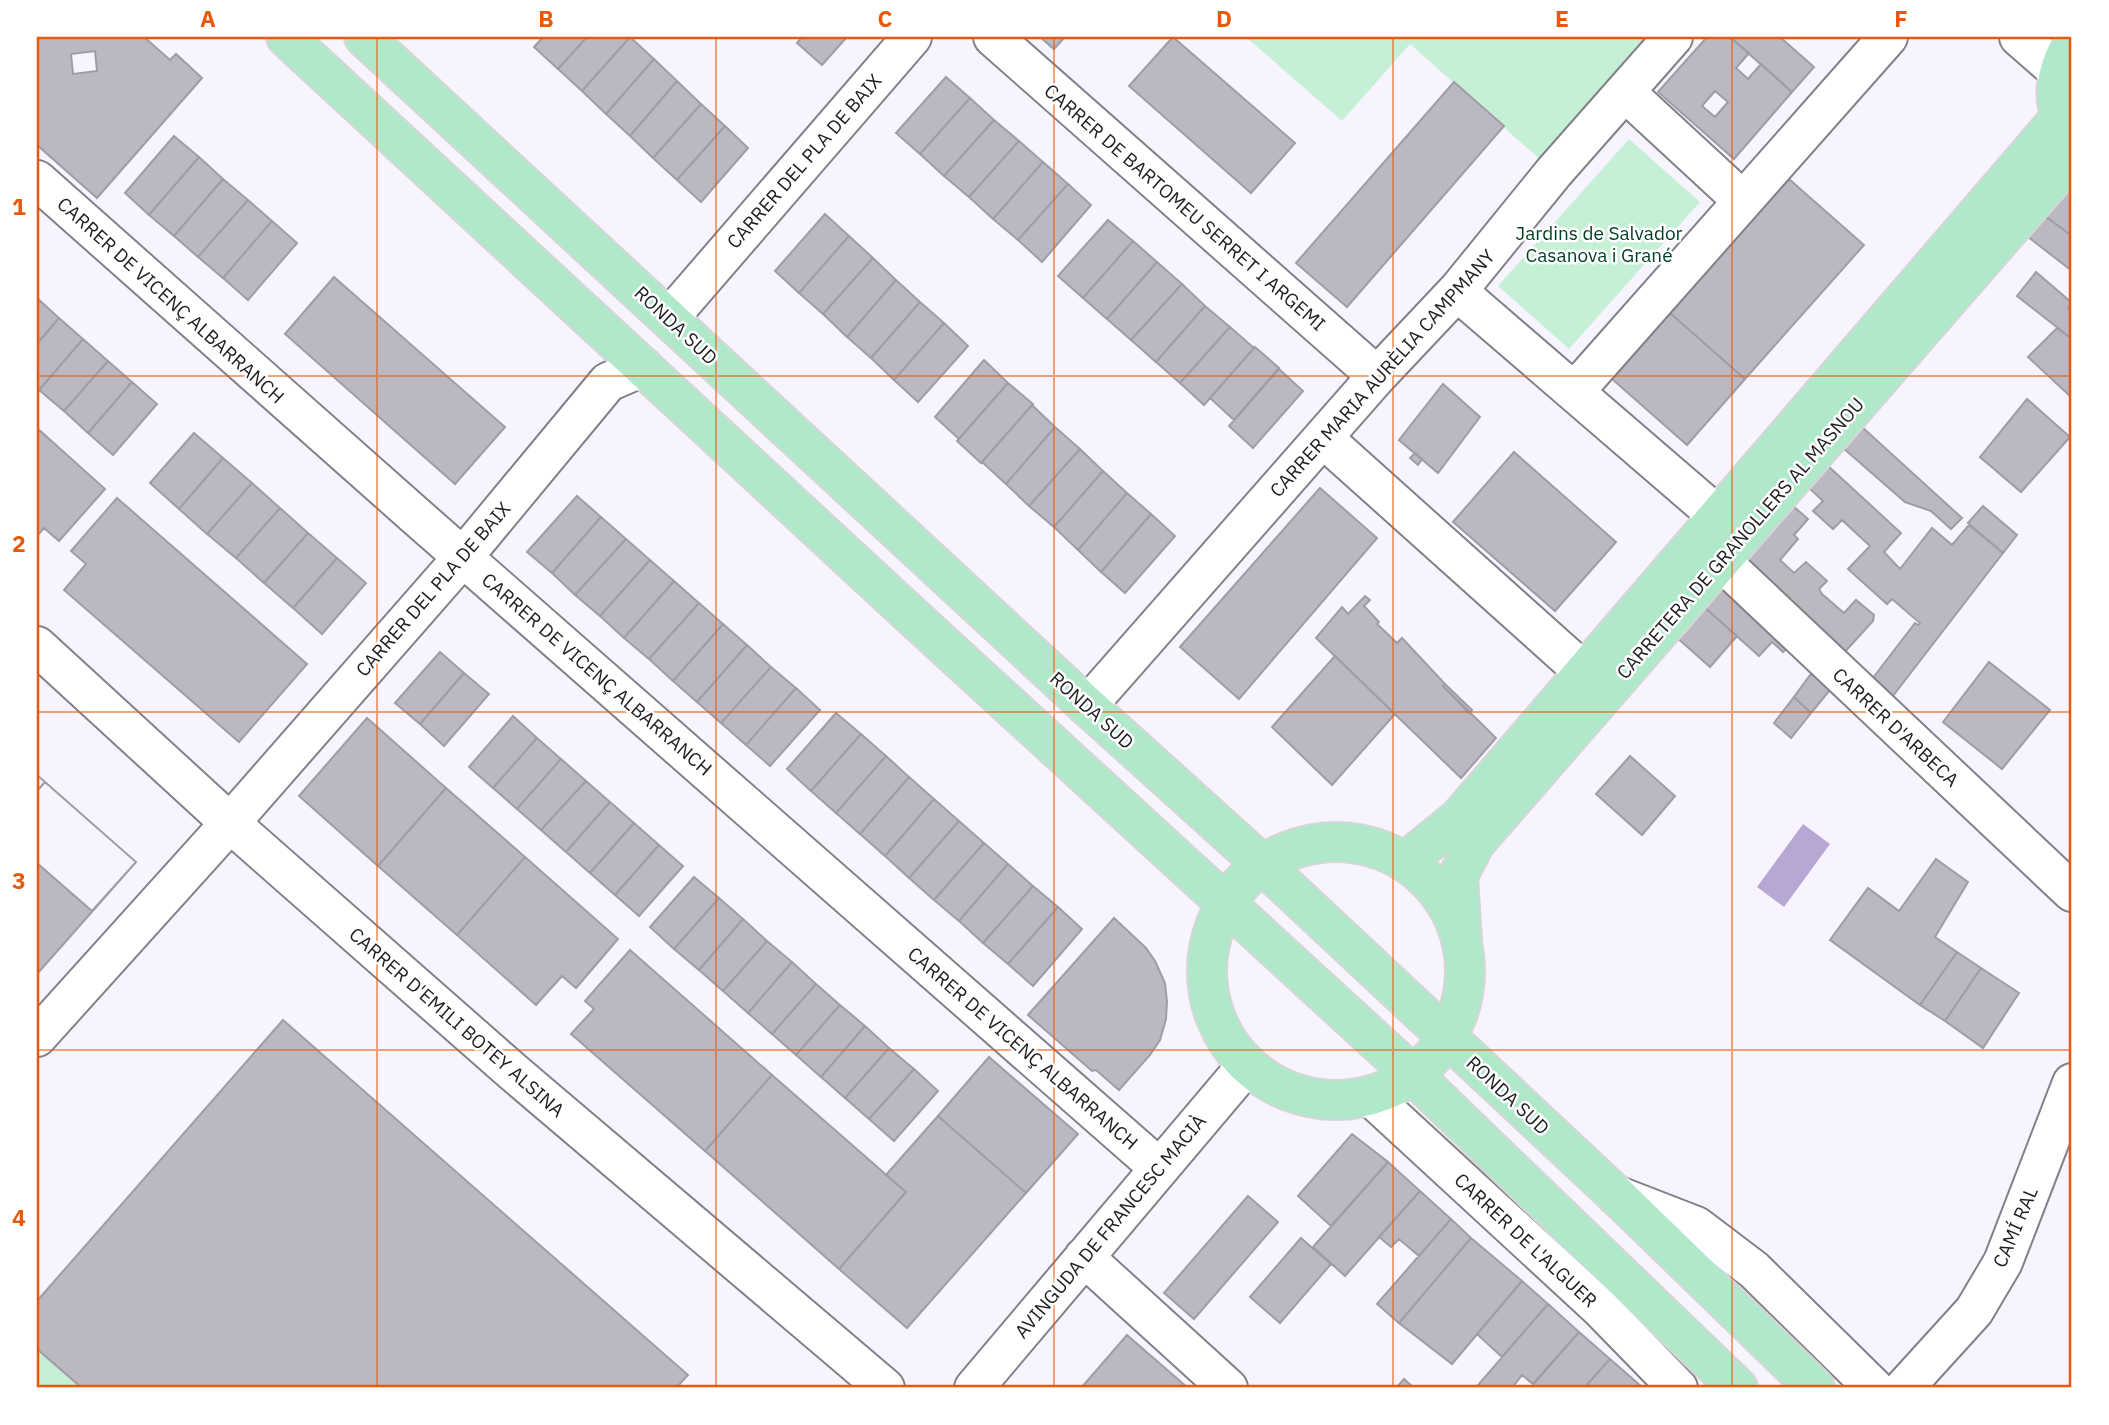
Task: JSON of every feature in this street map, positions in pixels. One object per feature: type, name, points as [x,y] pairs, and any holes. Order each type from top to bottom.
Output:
[{"type":"main road","points":[[286,37],[1413,1075],[1738,1388]]},
{"type":"main road","name":"RONDA SUD","points":[[364,37],[1087,706],[1262,864],[1616,1195],[1815,1388]]},
{"type":"main road","points":[[2065,58],[2056,99],[2066,125]]},
{"type":"main road","name":"CARRETERA DE GRANOLLERS AL MASNOU","points":[[1407,860],[1459,818],[1717,516],[2066,125]]},
{"type":"main road","name":"CARRETERA DE GRANOLLERS AL MASNOU","points":[[1462,940],[1458,876],[1475,843],[2072,157]]},
{"type":"main road","points":[[1336,841],[1360,843],[1407,860],[1434,886],[1452,912],[1462,940],[1466,971],[1463,996],[1448,1039],[1413,1075],[1397,1086],[1370,1096],[1344,1100],[1314,1098],[1281,1088],[1247,1065],[1230,1046],[1217,1023],[1209,997],[1206,964],[1212,931],[1225,903],[1242,881],[1262,864],[1300,846],[1336,841]]},
{"type":"street","name":"CARRER DEL PLA DE BAIX","points":[[669,318],[912,37]]},
{"type":"street","name":"CARRER DE BARTOMEU SERRET I ARGEMI","points":[[993,37],[1377,376]]},
{"type":"street","name":"CARRER MARIA AURÈLIA CAMPMANY","points":[[1087,706],[1377,376],[1459,289],[1553,172],[1673,37]]},
{"type":"street","points":[[1574,392],[1888,37]]},
{"type":"street","points":[[2019,37],[2065,58]]},
{"type":"street","points":[[1625,92],[1743,201]]},
{"type":"street","name":"CARRER DE VICENÇ ALBARRANCH","points":[[37,180],[1158,1167]]},
{"type":"street","points":[[1459,289],[1472,304],[1717,516]]},
{"type":"street","name":"CARRER DEL PLA DE BAIX","points":[[37,1037],[230,823],[463,557],[608,382],[643,367]]},
{"type":"street","points":[[1323,438],[1584,672]]},
{"type":"street","name":"CARRER D'ARBECA","points":[[1721,561],[2072,892]]},
{"type":"street","name":"CARRER D'EMILI BOTEY ALSINA","points":[[37,646],[230,823],[512,1071],[885,1388]]},
{"type":"street","name":"AVINGUDA DE FRANCESC MACIÀ","points":[[974,1388],[1158,1167],[1247,1065]]},
{"type":"street","name":"CAMÍ RAL","points":[[1904,1388],[1974,1311],[2003,1262],[2072,1083]]},
{"type":"street","name":"CARRER DE L'ALGUER","points":[[1370,1096],[1600,1308],[1678,1388]]},
{"type":"street","points":[[1616,1195],[1696,1226],[1726,1248],[1754,1270],[1874,1388]]},
{"type":"street","points":[[1084,1257],[1228,1388]]},
{"type":"green space","points":[[1246,37],[1650,37],[1554,172],[1410,44],[1342,121]]},
{"type":"green space","name":"Jardins de Salvador Casanova i Grané","points":[[1629,139],[1700,202],[1569,349],[1498,286]]},
{"type":"green space","points":[[37,1349],[82,1388],[37,1388]]},
{"type":"shaded area","points":[[1803,824],[1830,844],[1784,907],[1757,887]]},
{"type":"building","points":[[37,37],[144,37],[170,60],[176,54],[202,78],[97,198],[37,145]],"holes":[[[95,51],[97,71],[73,74],[71,54]]]},
{"type":"building","points":[[543,37],[587,37],[558,69],[534,47]]},
{"type":"building","points":[[587,37],[630,37],[582,91],[558,69]]},
{"type":"building","points":[[630,37],[654,59],[606,114],[582,91]]},
{"type":"building","points":[[802,37],[847,37],[822,65],[797,43]]},
{"type":"building","points":[[1040,37],[1065,37],[1054,49]]},
{"type":"building","points":[[1173,37],[1295,143],[1251,193],[1129,86]]},
{"type":"building","points":[[1707,37],[1730,37],[1749,53],[1736,68],[1748,79],[1761,64],[1792,92],[1734,159],[1658,92]],"holes":[[[1715,91],[1728,102],[1715,117],[1702,106]]]},
{"type":"building","points":[[1730,37],[1780,37],[1814,67],[1792,92]]},
{"type":"building","points":[[654,59],[677,81],[630,136],[606,114]]},
{"type":"building","points":[[946,77],[970,98],[920,154],[896,133]]},
{"type":"building","points":[[677,81],[701,104],[653,158],[630,136]]},
{"type":"building","points":[[1454,82],[1504,126],[1347,307],[1296,263]]},
{"type":"building","points":[[970,98],[994,120],[944,176],[920,154]]},
{"type":"building","points":[[701,104],[725,126],[677,180],[653,158]]},
{"type":"building","points":[[994,120],[1019,141],[969,197],[944,176]]},
{"type":"building","points":[[725,126],[748,148],[701,202],[677,180]]},
{"type":"building","points":[[174,136],[199,157],[149,215],[125,193]]},
{"type":"building","points":[[1019,141],[1043,162],[993,219],[969,197]]},
{"type":"building","points":[[199,157],[223,179],[174,236],[149,215]]},
{"type":"building","points":[[1043,162],[1068,184],[1018,240],[993,219]]},
{"type":"building","points":[[2072,177],[2072,236],[2041,213]]},
{"type":"building","points":[[223,179],[248,200],[198,257],[174,236]]},
{"type":"building","points":[[1789,179],[1864,245],[1745,379],[1670,313]]},
{"type":"building","points":[[1068,184],[1091,205],[1042,262],[1018,240]]},
{"type":"building","points":[[248,200],[272,221],[223,278],[198,257]]},
{"type":"building","points":[[2041,213],[2072,236],[2072,271],[2023,233]]},
{"type":"building","points":[[825,214],[849,236],[799,293],[775,271]]},
{"type":"building","points":[[1108,220],[1133,241],[1083,298],[1058,276]]},
{"type":"building","points":[[272,221],[297,243],[248,300],[223,278]]},
{"type":"building","points":[[849,236],[873,258],[823,314],[799,293]]},
{"type":"building","points":[[1133,241],[1157,262],[1107,319],[1083,298]]},
{"type":"building","points":[[873,258],[896,280],[847,337],[823,314]]},
{"type":"building","points":[[1157,262],[1182,284],[1131,340],[1107,319]]},
{"type":"building","points":[[2036,272],[2072,303],[2068,308],[2072,311],[2072,339],[2017,296]]},
{"type":"building","points":[[334,277],[505,427],[455,484],[285,334]]},
{"type":"building","points":[[896,280],[920,302],[871,358],[847,337]]},
{"type":"building","points":[[1182,284],[1205,306],[1156,362],[1131,340]]},
{"type":"building","points":[[37,298],[59,318],[37,344]]},
{"type":"building","points":[[920,302],[944,323],[894,380],[871,358]]},
{"type":"building","points":[[1205,306],[1230,327],[1180,383],[1156,362]]},
{"type":"building","points":[[1670,313],[1745,379],[1687,445],[1612,379]]},
{"type":"building","points":[[59,318],[83,339],[39,390],[37,344]]},
{"type":"building","points":[[944,323],[968,346],[918,402],[894,380]]},
{"type":"building","points":[[1230,327],[1254,348],[1204,405],[1180,383]]},
{"type":"building","points":[[2057,328],[2072,339],[2071,397],[2028,357]]},
{"type":"building","points":[[83,339],[108,361],[64,411],[39,390]]},
{"type":"building","points":[[1255,347],[1279,368],[1234,420],[1210,398]]},
{"type":"building","points":[[984,360],[1008,383],[959,439],[935,417]]},
{"type":"building","points":[[108,361],[132,382],[88,433],[64,411]]},
{"type":"building","points":[[1279,369],[1303,391],[1253,448],[1229,426]]},
{"type":"building","points":[[132,382],[157,404],[113,455],[88,433]]},
{"type":"building","points":[[1008,383],[1033,404],[981,463],[957,441]]},
{"type":"building","points":[[1443,384],[1480,417],[1438,473],[1399,440]]},
{"type":"building","points":[[2027,399],[2070,437],[2021,492],[1980,457]]},
{"type":"building","points":[[1032,405],[1055,427],[1006,484],[982,462]]},
{"type":"building","points":[[1055,427],[1080,449],[1029,506],[1006,484]]},
{"type":"building","points":[[1862,427],[1962,518],[1951,529],[1931,511],[1905,502],[1843,448]]},
{"type":"building","points":[[37,428],[105,489],[59,541],[44,528],[37,536]]},
{"type":"building","points":[[194,433],[223,458],[179,509],[150,483]]},
{"type":"building","points":[[1080,449],[1103,471],[1054,527],[1029,506]]},
{"type":"building","points":[[1514,452],[1616,542],[1555,611],[1453,522]]},
{"type":"building","points":[[1415,453],[1422,459],[1418,465],[1410,458]]},
{"type":"building","points":[[223,458],[252,483],[207,534],[179,509]]},
{"type":"building","points":[[1827,465],[1901,533],[1884,552],[1900,569],[1932,528],[1952,545],[1969,525],[2003,553],[1889,701],[1869,683],[1915,623],[1920,623],[1892,599],[1887,604],[1848,569],[1870,546],[1842,520],[1833,529],[1813,511],[1823,501],[1808,487]]},
{"type":"building","points":[[1103,471],[1127,493],[1078,550],[1054,527]]},
{"type":"building","points":[[252,483],[280,508],[236,558],[207,534]]},
{"type":"building","points":[[1320,488],[1377,538],[1239,699],[1180,647]]},
{"type":"building","points":[[1127,493],[1151,514],[1101,572],[1078,550]]},
{"type":"building","points":[[577,496],[601,517],[552,573],[527,552]]},
{"type":"building","points":[[117,498],[307,664],[239,742],[64,590],[86,564],[71,551]]},
{"type":"building","points":[[1793,506],[1808,519],[1794,535],[1798,539],[1780,560],[1794,573],[1806,562],[1827,581],[1819,589],[1822,594],[1844,613],[1856,600],[1874,615],[1873,621],[1840,657],[1737,563]]},
{"type":"building","points":[[1983,506],[2017,535],[2003,553],[1968,523]]},
{"type":"building","points":[[280,508],[308,533],[264,583],[236,558]]},
{"type":"building","points":[[1151,514],[1175,536],[1125,593],[1101,572]]},
{"type":"building","points":[[601,517],[626,539],[575,595],[552,573]]},
{"type":"building","points":[[308,533],[337,558],[293,608],[264,583]]},
{"type":"building","points":[[626,539],[650,560],[600,616],[575,595]]},
{"type":"building","points":[[337,558],[366,583],[322,634],[293,608]]},
{"type":"building","points":[[650,560],[674,581],[624,638],[600,616]]},
{"type":"building","points":[[674,581],[699,603],[649,659],[624,638]]},
{"type":"building","points":[[1723,581],[1792,643],[1783,652],[1772,642],[1759,656],[1702,605]]},
{"type":"building","points":[[1365,596],[1370,600],[1364,606],[1379,622],[1377,624],[1397,643],[1402,638],[1445,684],[1443,686],[1496,738],[1461,778],[1316,638],[1342,607],[1348,614]]},
{"type":"building","points":[[699,603],[723,624],[673,681],[649,659]]},
{"type":"building","points":[[1702,605],[1737,636],[1710,667],[1675,636]]},
{"type":"building","points":[[723,624],[747,645],[697,702],[673,681]]},
{"type":"building","points":[[747,645],[771,667],[721,723],[697,702]]},
{"type":"building","points":[[440,652],[464,673],[420,724],[395,703]]},
{"type":"building","points":[[1335,656],[1395,714],[1332,785],[1272,727]]},
{"type":"building","points":[[1989,662],[2050,710],[2002,769],[1943,722]]},
{"type":"building","points":[[771,667],[796,688],[746,745],[721,723]]},
{"type":"building","points":[[1816,667],[1835,684],[1811,713],[1794,697]]},
{"type":"building","points":[[464,673],[489,694],[444,746],[420,724]]},
{"type":"building","points":[[1445,684],[1472,710],[1469,713],[1443,686]]},
{"type":"building","points":[[796,688],[820,710],[770,766],[746,745]]},
{"type":"building","points":[[1794,697],[1811,713],[1791,738],[1774,723]]},
{"type":"building","points":[[836,713],[861,734],[811,791],[787,769]]},
{"type":"building","points":[[513,716],[537,738],[493,788],[469,767]]},
{"type":"building","points":[[367,718],[446,788],[378,866],[299,796]]},
{"type":"building","points":[[861,734],[886,756],[836,813],[811,791]]},
{"type":"building","points":[[537,738],[561,759],[517,809],[493,788]]},
{"type":"building","points":[[886,756],[909,777],[860,834],[836,813]]},
{"type":"building","points":[[1630,756],[1675,796],[1642,835],[1596,794]]},
{"type":"building","points":[[561,759],[586,781],[541,830],[517,809]]},
{"type":"building","points":[[37,775],[136,862],[37,974]]},
{"type":"building","points":[[37,775],[45,782],[37,791]]},
{"type":"building","points":[[909,777],[934,799],[885,856],[860,834]]},
{"type":"building","points":[[586,781],[610,802],[566,852],[541,830]]},
{"type":"building","points":[[45,782],[136,862],[92,911],[37,863],[37,791]]},
{"type":"building","points":[[446,788],[525,857],[457,935],[378,866]]},
{"type":"building","points":[[934,799],[959,821],[909,878],[885,856]]},
{"type":"building","points":[[610,802],[634,823],[590,873],[566,852]]},
{"type":"building","points":[[959,821],[984,843],[934,900],[909,878]]},
{"type":"building","points":[[634,823],[659,845],[615,895],[590,873]]},
{"type":"building","points":[[984,843],[1008,864],[959,921],[934,900]]},
{"type":"building","points":[[659,845],[683,866],[639,916],[615,895]]},
{"type":"building","points":[[525,857],[618,939],[576,988],[562,976],[536,1005],[457,935]]},
{"type":"building","points":[[1936,859],[1968,882],[1935,937],[1957,952],[1920,1005],[1830,940],[1868,888],[1899,911]]},
{"type":"building","points":[[1008,864],[1033,886],[983,943],[959,921]]},
{"type":"building","points":[[694,877],[719,898],[674,949],[650,927]]},
{"type":"building","points":[[1033,886],[1058,907],[1008,964],[983,943]]},
{"type":"building","points":[[719,898],[743,919],[699,970],[674,949]]},
{"type":"building","points":[[1058,907],[1082,929],[1033,986],[1008,964]]},
{"type":"building","points":[[1114,918],[1146,948],[1155,961],[1165,983],[1167,1002],[1160,1040],[1119,1090],[1096,1070],[1092,1071],[1028,1015]]},
{"type":"building","points":[[743,919],[767,941],[723,991],[699,970]]},
{"type":"building","points":[[767,941],[792,962],[748,1013],[723,991]]},
{"type":"building","points":[[630,950],[772,1075],[705,1151],[571,1034],[594,1009],[585,1001]]},
{"type":"building","points":[[1957,952],[1981,968],[1945,1021],[1920,1005]]},
{"type":"building","points":[[792,962],[816,984],[772,1034],[748,1013]]},
{"type":"building","points":[[1981,968],[2019,993],[1983,1048],[1945,1021]]},
{"type":"building","points":[[816,984],[840,1005],[796,1055],[772,1034]]},
{"type":"building","points":[[840,1005],[865,1026],[821,1077],[796,1055]]},
{"type":"building","points":[[283,1020],[688,1375],[676,1388],[82,1388],[37,1349],[37,1301]]},
{"type":"building","points":[[865,1026],[889,1048],[845,1098],[821,1077]]},
{"type":"building","points":[[889,1048],[914,1069],[869,1119],[845,1098]]},
{"type":"building","points":[[989,1057],[1078,1134],[1026,1193],[938,1116]]},
{"type":"building","points":[[914,1069],[938,1091],[894,1141],[869,1119]]},
{"type":"building","points":[[772,1075],[906,1192],[839,1269],[705,1151]]},
{"type":"building","points":[[938,1116],[1026,1193],[907,1328],[839,1269],[906,1192],[886,1175]]},
{"type":"building","points":[[1352,1134],[1388,1162],[1331,1226],[1298,1196]]},
{"type":"building","points":[[1388,1162],[1420,1191],[1345,1276],[1313,1247]]},
{"type":"building","points":[[1420,1191],[1451,1219],[1419,1256],[1399,1239],[1391,1247],[1379,1237]]},
{"type":"building","points":[[1248,1196],[1278,1222],[1194,1319],[1164,1293]]},
{"type":"building","points":[[1451,1219],[1471,1238],[1399,1323],[1377,1304]]},
{"type":"building","points":[[1301,1238],[1331,1264],[1280,1323],[1250,1297]]},
{"type":"building","points":[[1471,1238],[1522,1281],[1452,1364],[1399,1323]]},
{"type":"building","points":[[1522,1281],[1548,1304],[1502,1357],[1477,1334]]},
{"type":"building","points":[[1548,1304],[1579,1332],[1533,1384],[1522,1375],[1512,1388],[1482,1388],[1478,1385]]},
{"type":"building","points":[[1579,1332],[1610,1359],[1584,1388],[1530,1388]]},
{"type":"building","points":[[1127,1335],[1188,1388],[1081,1388]]},
{"type":"building","points":[[1610,1359],[1642,1387],[1584,1388]]},
{"type":"building","points":[[1404,1379],[1414,1388],[1396,1388]]}]
